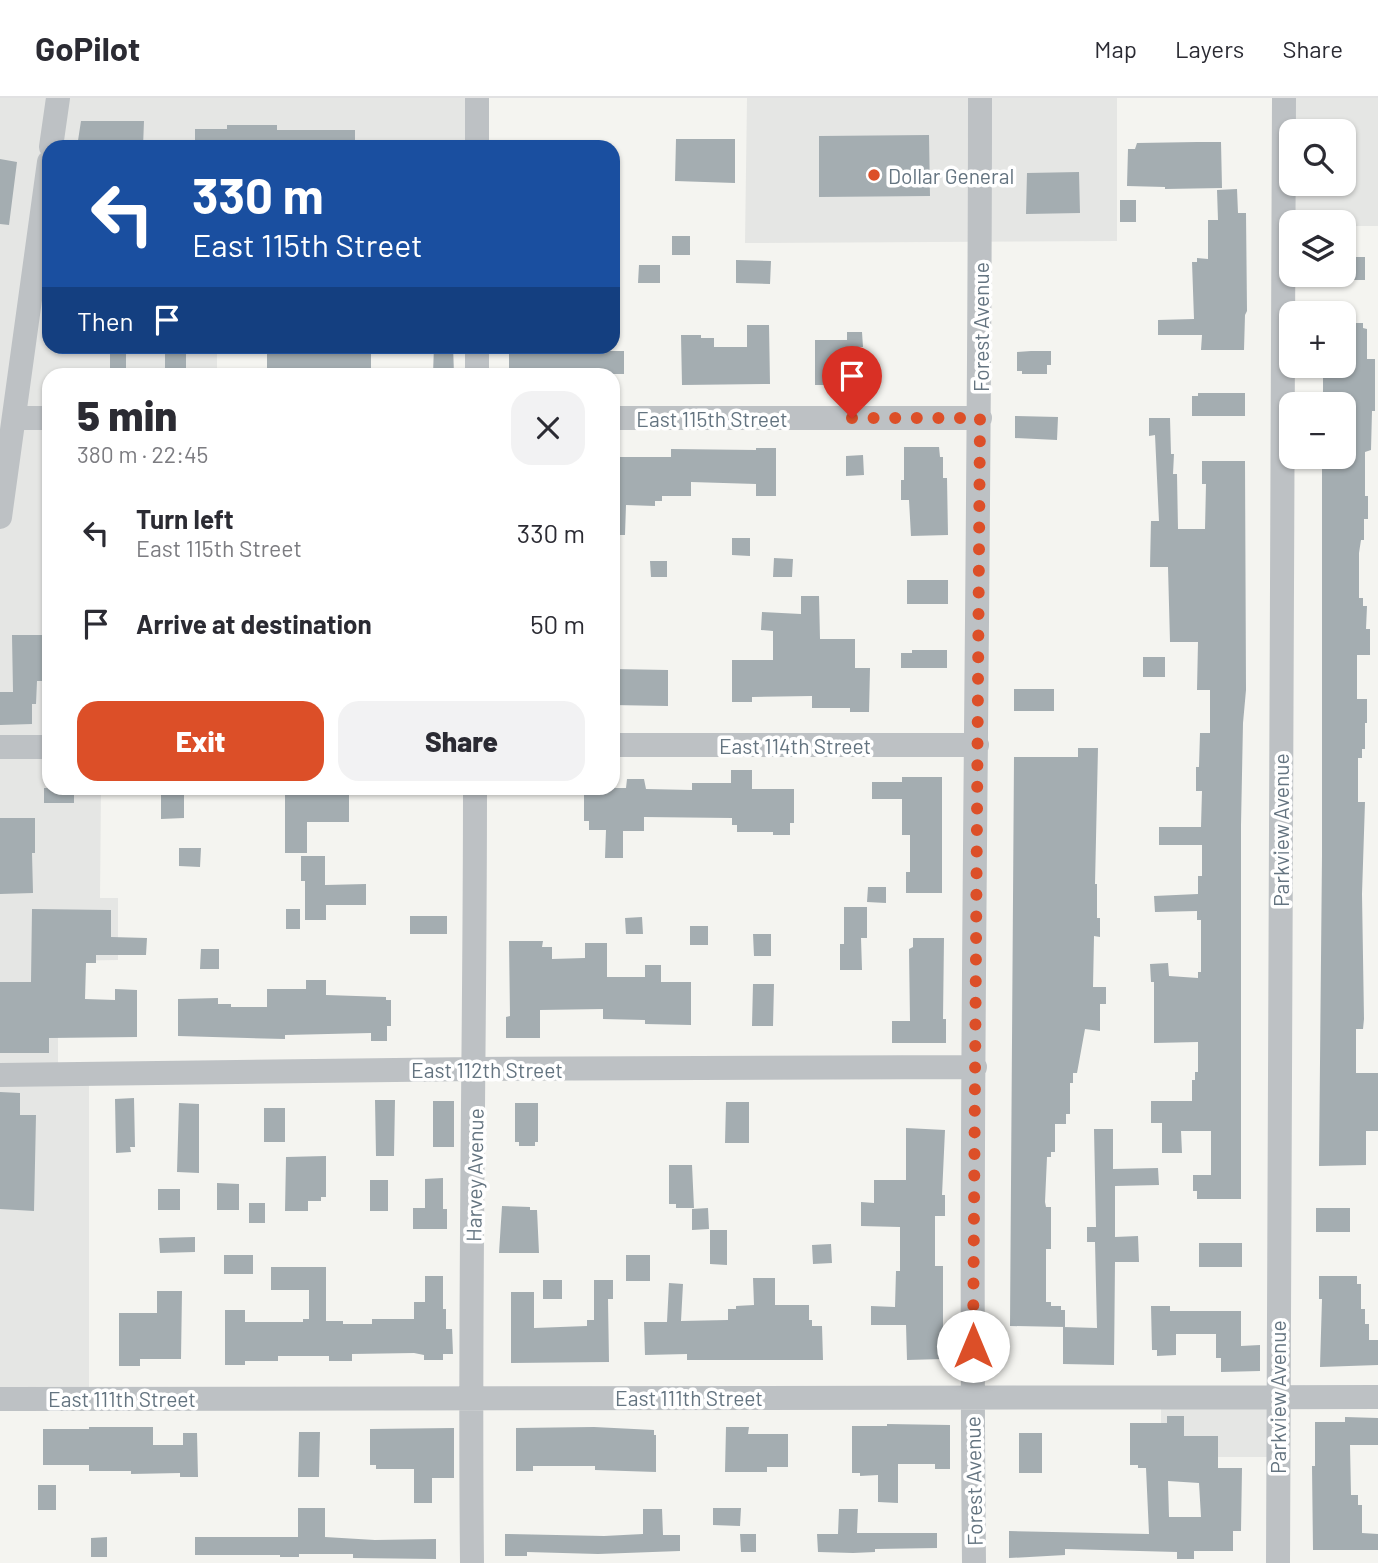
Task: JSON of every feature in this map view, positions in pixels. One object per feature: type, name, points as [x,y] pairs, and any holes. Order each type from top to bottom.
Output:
[{"type":"street","points":[[52,140],[58,98]]},
{"type":"street","points":[[477,98],[477,140]]},
{"type":"street","name":"Forest Avenue","points":[[974,1563],[972,1396],[980,98]]},
{"type":"street","name":"Parkview Avenue","points":[[1278,1563],[1284,98]]},
{"type":"street","points":[[0,517],[42,215]]},
{"type":"street","points":[[15,418],[42,418]]},
{"type":"street","name":"East 115th Street","points":[[620,418],[980,418]]},
{"type":"street","name":"East 114th Street","points":[[620,744],[977,744]]},
{"type":"street","points":[[0,747],[42,747]]},
{"type":"street","name":"Harvey Avenue","points":[[472,1563],[470,1397],[475,1069],[475,795]]},
{"type":"street","name":"East 112th Street","points":[[0,1075],[975,1066]]},
{"type":"street","name":"East 111th Street","points":[[0,1399],[1378,1397]]},
{"type":"shaded area","points":[[0,98],[477,98],[477,140],[42,140],[42,354],[217,354],[217,368],[42,368],[42,795],[101,795],[100,898],[118,898],[118,960],[58,961],[58,1074],[89,1074],[89,1398],[0,1399]]},
{"type":"shaded area","points":[[747,98],[1117,98],[1117,241],[745,243]]},
{"type":"shaded area","points":[[1284,98],[1378,98],[1378,226],[1356,226],[1356,210],[1291,210],[1290,196],[1356,196],[1356,119],[1285,119]]},
{"type":"shaded area","points":[[1161,1397],[1277,1397],[1277,1457],[1161,1457]]},
{"type":"building","points":[[81,121],[144,121],[143,140],[78,140]]},
{"type":"building","points":[[227,125],[277,125],[277,130],[355,130],[355,140],[195,140],[195,129],[227,129]]},
{"type":"building","name":"Dollar General","points":[[929,135],[930,196],[819,197],[819,136]]},
{"type":"building","points":[[676,139],[735,139],[735,183],[675,181]]},
{"type":"building","points":[[1221,142],[1222,188],[1165,189],[1127,186],[1128,149],[1135,149],[1137,143]]},
{"type":"building","points":[[0,159],[17,162],[9,225],[0,224]]},
{"type":"building","points":[[1079,172],[1080,213],[1026,214],[1027,173]]},
{"type":"building","points":[[1237,189],[1238,213],[1246,213],[1247,311],[1244,350],[1201,350],[1202,335],[1158,335],[1158,320],[1194,319],[1192,262],[1197,262],[1197,258],[1208,259],[1208,220],[1218,220],[1217,190]]},
{"type":"building","points":[[1120,200],[1136,200],[1136,222],[1120,222]]},
{"type":"building","points":[[672,236],[690,236],[690,255],[672,255]]},
{"type":"building","points":[[1356,257],[1365,257],[1365,280],[1356,280]]},
{"type":"building","points":[[736,260],[771,261],[770,284],[736,283]]},
{"type":"building","points":[[639,265],[660,265],[660,283],[638,283]]},
{"type":"building","points":[[1356,323],[1363,323],[1363,328],[1367,329],[1367,359],[1375,359],[1375,411],[1372,411],[1371,450],[1365,452],[1368,519],[1364,519],[1364,540],[1361,540],[1359,553],[1359,598],[1363,598],[1363,606],[1367,606],[1366,629],[1370,629],[1370,655],[1357,655],[1357,699],[1367,699],[1367,723],[1365,749],[1362,749],[1362,758],[1358,758],[1358,802],[1365,802],[1362,894],[1364,1019],[1363,1029],[1356,1029],[1356,1073],[1378,1073],[1378,1131],[1366,1131],[1366,1165],[1319,1166],[1322,469],[1356,469],[1356,392],[1323,392],[1323,378],[1356,378]]},
{"type":"building","points":[[747,325],[769,325],[770,384],[682,385],[681,335],[714,338],[714,347],[747,347]]},
{"type":"building","points":[[847,332],[862,332],[863,347],[859,347],[859,393],[841,393],[841,385],[815,385],[815,340],[847,340]]},
{"type":"building","points":[[620,351],[624,351],[624,374],[620,374],[620,368],[509,368],[509,354],[620,354]]},
{"type":"building","points":[[1051,351],[1051,365],[1047,365],[1047,374],[1022,374],[1022,371],[1017,371],[1017,352]]},
{"type":"building","points":[[110,354],[126,354],[126,368],[110,368]]},
{"type":"building","points":[[165,354],[186,354],[186,368],[165,368]]},
{"type":"building","points":[[267,354],[371,354],[371,368],[267,368]]},
{"type":"building","points":[[434,354],[453,354],[454,368],[433,368]]},
{"type":"building","points":[[1198,393],[1245,393],[1245,416],[1192,416],[1192,396],[1198,396]]},
{"type":"building","points":[[1015,416],[1058,417],[1057,440],[1015,438]]},
{"type":"building","points":[[1149,418],[1170,418],[1173,474],[1177,474],[1178,529],[1205,529],[1206,484],[1202,484],[1202,461],[1245,461],[1246,690],[1241,825],[1241,1199],[1197,1199],[1197,1191],[1193,1191],[1193,1175],[1211,1175],[1211,1131],[1181,1131],[1182,1153],[1162,1153],[1162,1123],[1151,1123],[1151,1101],[1192,1101],[1192,1080],[1195,1080],[1195,1072],[1198,1072],[1198,1042],[1154,1043],[1154,982],[1151,982],[1150,964],[1168,963],[1169,976],[1198,978],[1198,972],[1201,972],[1201,920],[1197,920],[1197,911],[1155,912],[1154,896],[1198,894],[1198,876],[1202,876],[1202,845],[1159,845],[1159,827],[1201,827],[1202,791],[1196,791],[1196,767],[1199,767],[1200,733],[1210,733],[1210,690],[1197,690],[1198,642],[1170,642],[1168,567],[1150,567],[1151,521],[1159,521],[1155,435],[1149,436]]},
{"type":"building","points":[[904,447],[939,447],[940,457],[943,457],[943,478],[947,478],[948,535],[911,536],[909,500],[901,500]]},
{"type":"building","points":[[776,448],[776,496],[756,496],[756,484],[691,482],[691,496],[662,496],[662,501],[655,501],[655,506],[626,505],[625,535],[620,535],[620,457],[671,457],[671,449]]},
{"type":"building","points":[[863,455],[864,475],[846,476],[846,456]]},
{"type":"building","points":[[732,538],[750,538],[750,556],[732,555]]},
{"type":"building","points":[[774,558],[793,559],[792,577],[773,577]]},
{"type":"building","points":[[650,561],[667,561],[667,577],[651,577]]},
{"type":"building","points":[[907,580],[948,580],[948,604],[907,604]]},
{"type":"building","points":[[801,596],[819,596],[820,639],[855,639],[855,668],[870,668],[869,712],[850,712],[850,708],[812,708],[812,696],[752,697],[752,702],[732,702],[732,660],[773,660],[773,631],[761,630],[762,612],[801,614]]},
{"type":"building","points":[[12,635],[42,635],[42,681],[37,681],[36,704],[32,704],[32,724],[0,725],[0,692],[13,692]]},
{"type":"building","points":[[912,650],[947,650],[947,668],[901,668],[901,653],[912,653]]},
{"type":"building","points":[[1143,657],[1165,657],[1165,677],[1143,677]]},
{"type":"building","points":[[620,669],[668,670],[668,706],[620,705]]},
{"type":"building","points":[[1014,689],[1054,689],[1054,711],[1014,711]]},
{"type":"building","points":[[1078,748],[1098,748],[1095,884],[1100,937],[1094,936],[1093,987],[1106,987],[1106,1004],[1100,1004],[1100,1031],[1085,1029],[1077,1073],[1073,1073],[1073,1083],[1070,1083],[1070,1114],[1066,1114],[1066,1124],[1055,1124],[1055,1152],[1051,1152],[1051,1157],[1047,1157],[1045,1202],[1046,1207],[1051,1207],[1051,1249],[1046,1249],[1046,1302],[1051,1302],[1051,1306],[1061,1306],[1061,1310],[1065,1310],[1065,1327],[1010,1326],[1014,757],[1078,757]]},
{"type":"building","points":[[731,770],[752,770],[752,789],[794,789],[794,823],[790,823],[790,835],[737,832],[737,825],[732,825],[732,818],[644,817],[644,831],[623,831],[623,858],[605,858],[606,830],[589,830],[589,821],[584,821],[584,795],[620,795],[620,788],[626,788],[627,779],[644,779],[646,789],[692,790],[692,783],[731,783]]},
{"type":"building","points":[[902,777],[942,777],[942,893],[906,893],[906,872],[910,872],[910,835],[902,835],[902,799],[872,799],[872,782],[902,782]]},
{"type":"building","points":[[44,795],[74,795],[74,803],[44,803]]},
{"type":"building","points":[[161,795],[184,795],[184,818],[161,819]]},
{"type":"building","points":[[285,795],[349,795],[349,822],[307,822],[307,853],[285,853]]},
{"type":"building","points":[[0,818],[35,818],[33,893],[0,894]]},
{"type":"building","points":[[179,848],[201,848],[200,867],[179,866]]},
{"type":"building","points":[[301,856],[325,856],[325,885],[366,884],[366,905],[326,905],[326,920],[305,920],[305,881],[301,881]]},
{"type":"building","points":[[868,887],[886,887],[886,903],[867,902]]},
{"type":"building","points":[[844,907],[867,907],[867,938],[861,938],[862,970],[840,970],[840,944],[844,944]]},
{"type":"building","points":[[32,909],[111,910],[111,937],[147,938],[146,955],[96,955],[96,963],[86,963],[85,999],[115,1000],[115,989],[137,990],[137,1037],[49,1038],[49,1053],[0,1053],[0,982],[31,982]]},
{"type":"building","points":[[286,909],[300,909],[300,929],[286,929]]},
{"type":"building","points":[[410,916],[447,916],[447,934],[410,934]]},
{"type":"building","points":[[642,917],[643,934],[626,934],[625,918]]},
{"type":"building","points":[[690,926],[708,926],[708,945],[690,945]]},
{"type":"building","points":[[753,934],[771,934],[771,956],[754,956]]},
{"type":"building","points":[[913,938],[944,938],[943,1019],[946,1019],[946,1043],[892,1043],[892,1021],[910,1021],[909,949],[913,947]]},
{"type":"building","points":[[509,941],[543,941],[542,947],[552,947],[552,959],[585,958],[585,943],[607,943],[607,977],[645,977],[645,965],[661,965],[661,982],[691,982],[691,1025],[645,1024],[645,1020],[603,1019],[603,1009],[540,1010],[540,1038],[506,1038],[506,1017],[510,1016]]},
{"type":"building","points":[[201,949],[219,949],[219,969],[200,969]]},
{"type":"building","points":[[306,980],[326,980],[326,995],[386,997],[386,1000],[391,1000],[391,1026],[387,1026],[387,1041],[371,1041],[371,1033],[285,1035],[285,1039],[178,1036],[178,999],[218,998],[218,1004],[231,1004],[231,1007],[267,1007],[267,989],[306,989]]},
{"type":"building","points":[[753,984],[774,984],[773,1026],[752,1026]]},
{"type":"building","points":[[0,1092],[20,1093],[20,1115],[36,1115],[34,1211],[0,1209]]},
{"type":"building","points":[[134,1098],[135,1147],[130,1147],[131,1152],[116,1153],[115,1099]]},
{"type":"building","points":[[375,1100],[395,1100],[394,1156],[376,1156]]},
{"type":"building","points":[[433,1101],[454,1101],[454,1147],[433,1147]]},
{"type":"building","points":[[726,1102],[749,1102],[749,1143],[725,1143]]},
{"type":"building","points":[[179,1103],[199,1104],[199,1173],[177,1172]]},
{"type":"building","points":[[515,1103],[538,1103],[538,1142],[535,1142],[535,1146],[519,1146],[519,1142],[515,1142]]},
{"type":"building","points":[[264,1108],[285,1108],[285,1142],[264,1142]]},
{"type":"building","points":[[906,1128],[945,1130],[942,1195],[945,1195],[945,1216],[935,1216],[935,1266],[943,1266],[943,1359],[907,1360],[906,1325],[871,1325],[871,1306],[895,1307],[896,1271],[900,1271],[900,1227],[861,1226],[861,1202],[874,1203],[874,1180],[906,1180]]},
{"type":"building","points":[[1094,1129],[1113,1129],[1113,1169],[1158,1168],[1159,1185],[1115,1186],[1115,1237],[1138,1236],[1139,1262],[1115,1262],[1114,1365],[1063,1364],[1063,1327],[1097,1328],[1095,1242],[1087,1242],[1087,1227],[1096,1227]]},
{"type":"building","points":[[326,1156],[326,1197],[321,1197],[321,1201],[308,1201],[308,1211],[285,1211],[286,1157]]},
{"type":"building","points":[[669,1165],[692,1165],[694,1208],[676,1208],[676,1204],[669,1204]]},
{"type":"building","points":[[443,1178],[443,1209],[447,1209],[447,1229],[413,1229],[413,1208],[425,1208],[425,1179]]},
{"type":"building","points":[[370,1180],[388,1180],[388,1211],[370,1211]]},
{"type":"building","points":[[217,1183],[239,1184],[239,1210],[217,1210]]},
{"type":"building","points":[[158,1189],[180,1189],[180,1210],[158,1210]]},
{"type":"building","points":[[249,1203],[265,1203],[265,1223],[249,1223]]},
{"type":"building","points":[[502,1206],[530,1207],[530,1210],[537,1210],[539,1253],[499,1253]]},
{"type":"building","points":[[708,1208],[709,1229],[692,1230],[692,1209]]},
{"type":"building","points":[[1316,1208],[1350,1208],[1350,1232],[1316,1232]]},
{"type":"building","points":[[710,1230],[727,1230],[727,1265],[710,1264]]},
{"type":"building","points":[[195,1237],[195,1252],[160,1253],[159,1238]]},
{"type":"building","points":[[1199,1243],[1242,1243],[1242,1267],[1199,1267]]},
{"type":"building","points":[[831,1244],[832,1263],[813,1264],[812,1245]]},
{"type":"building","points":[[224,1255],[253,1255],[253,1274],[224,1274]]},
{"type":"building","points":[[626,1255],[650,1255],[650,1281],[626,1281]]},
{"type":"building","points":[[271,1267],[326,1267],[326,1321],[343,1321],[343,1324],[372,1324],[372,1319],[414,1319],[414,1302],[425,1302],[425,1276],[443,1276],[443,1309],[446,1309],[446,1329],[452,1329],[453,1354],[443,1354],[443,1360],[424,1360],[424,1355],[414,1353],[352,1354],[352,1361],[329,1361],[329,1356],[278,1356],[278,1361],[245,1361],[245,1365],[225,1365],[225,1310],[245,1310],[245,1322],[303,1322],[303,1319],[309,1319],[309,1290],[271,1290]]},
{"type":"building","points":[[1319,1276],[1357,1276],[1357,1284],[1361,1284],[1361,1309],[1365,1309],[1365,1324],[1369,1324],[1369,1340],[1378,1340],[1378,1365],[1320,1367],[1322,1299],[1319,1299]]},
{"type":"building","points":[[753,1278],[775,1278],[775,1305],[809,1305],[809,1320],[812,1320],[812,1326],[822,1326],[823,1360],[687,1360],[687,1354],[645,1355],[644,1322],[667,1322],[669,1283],[683,1284],[681,1321],[728,1320],[728,1309],[754,1305]]},
{"type":"building","points":[[543,1280],[562,1280],[562,1299],[543,1299]]},
{"type":"building","points":[[594,1280],[613,1280],[613,1299],[608,1299],[609,1362],[511,1363],[511,1292],[534,1292],[534,1328],[587,1326],[587,1320],[594,1320]]},
{"type":"building","points":[[157,1291],[182,1291],[181,1359],[140,1359],[140,1366],[119,1366],[119,1313],[157,1313]]},
{"type":"building","points":[[1151,1306],[1170,1306],[1170,1311],[1241,1311],[1241,1346],[1260,1345],[1260,1371],[1221,1372],[1221,1358],[1216,1358],[1216,1334],[1176,1334],[1176,1355],[1157,1356],[1157,1350],[1152,1350]]},
{"type":"building","points":[[1167,1416],[1184,1416],[1184,1436],[1218,1436],[1218,1468],[1242,1468],[1241,1531],[1233,1531],[1233,1551],[1194,1551],[1194,1559],[1177,1559],[1177,1552],[1065,1549],[1065,1555],[1009,1558],[1009,1531],[1149,1534],[1146,1468],[1130,1465],[1130,1423],[1167,1423]],"holes":[[[1168,1481],[1199,1483],[1201,1517],[1169,1517]]]},
{"type":"building","points":[[1345,1417],[1378,1418],[1378,1445],[1350,1445],[1351,1495],[1358,1495],[1358,1505],[1362,1505],[1362,1533],[1378,1534],[1378,1550],[1313,1550],[1312,1466],[1315,1466],[1315,1422],[1345,1422]]},
{"type":"building","points":[[950,1425],[950,1469],[935,1469],[935,1464],[898,1464],[898,1503],[878,1502],[878,1475],[860,1476],[860,1473],[852,1473],[852,1426]]},
{"type":"building","points":[[153,1427],[153,1445],[183,1445],[183,1433],[197,1433],[198,1477],[180,1477],[180,1473],[89,1471],[89,1465],[43,1465],[43,1429]]},
{"type":"building","points":[[594,1427],[654,1430],[656,1472],[595,1470],[595,1466],[533,1466],[533,1471],[516,1471],[516,1428]]},
{"type":"building","points":[[726,1427],[749,1427],[748,1434],[788,1434],[788,1467],[767,1467],[767,1472],[725,1472]]},
{"type":"building","points":[[454,1428],[454,1478],[432,1478],[432,1503],[414,1503],[414,1469],[376,1469],[376,1465],[370,1465],[370,1429]]},
{"type":"building","points":[[299,1432],[320,1432],[319,1477],[298,1477]]},
{"type":"building","points":[[1019,1433],[1042,1433],[1042,1473],[1019,1473]]},
{"type":"building","points":[[38,1485],[56,1485],[56,1510],[38,1510]]},
{"type":"building","points":[[298,1508],[325,1508],[325,1537],[436,1539],[436,1559],[353,1558],[353,1554],[299,1554],[299,1557],[195,1555],[195,1537],[298,1537]]},
{"type":"building","points":[[713,1508],[741,1508],[740,1526],[713,1525]]},
{"type":"building","points":[[643,1509],[662,1509],[663,1535],[680,1535],[680,1551],[598,1554],[527,1552],[527,1556],[505,1556],[505,1534],[643,1534]]},
{"type":"building","points":[[839,1509],[858,1509],[857,1533],[937,1533],[937,1548],[875,1549],[875,1552],[853,1553],[818,1552],[817,1534],[838,1534]]},
{"type":"building","points":[[740,1534],[756,1534],[756,1552],[741,1552]]},
{"type":"building","points":[[107,1537],[107,1557],[91,1557],[91,1538]]},
{"type":"place","name":"Dollar General","points":[[874,175]]},
{"type":"route","points":[[852,418],[980,418],[973,1346]]}]
